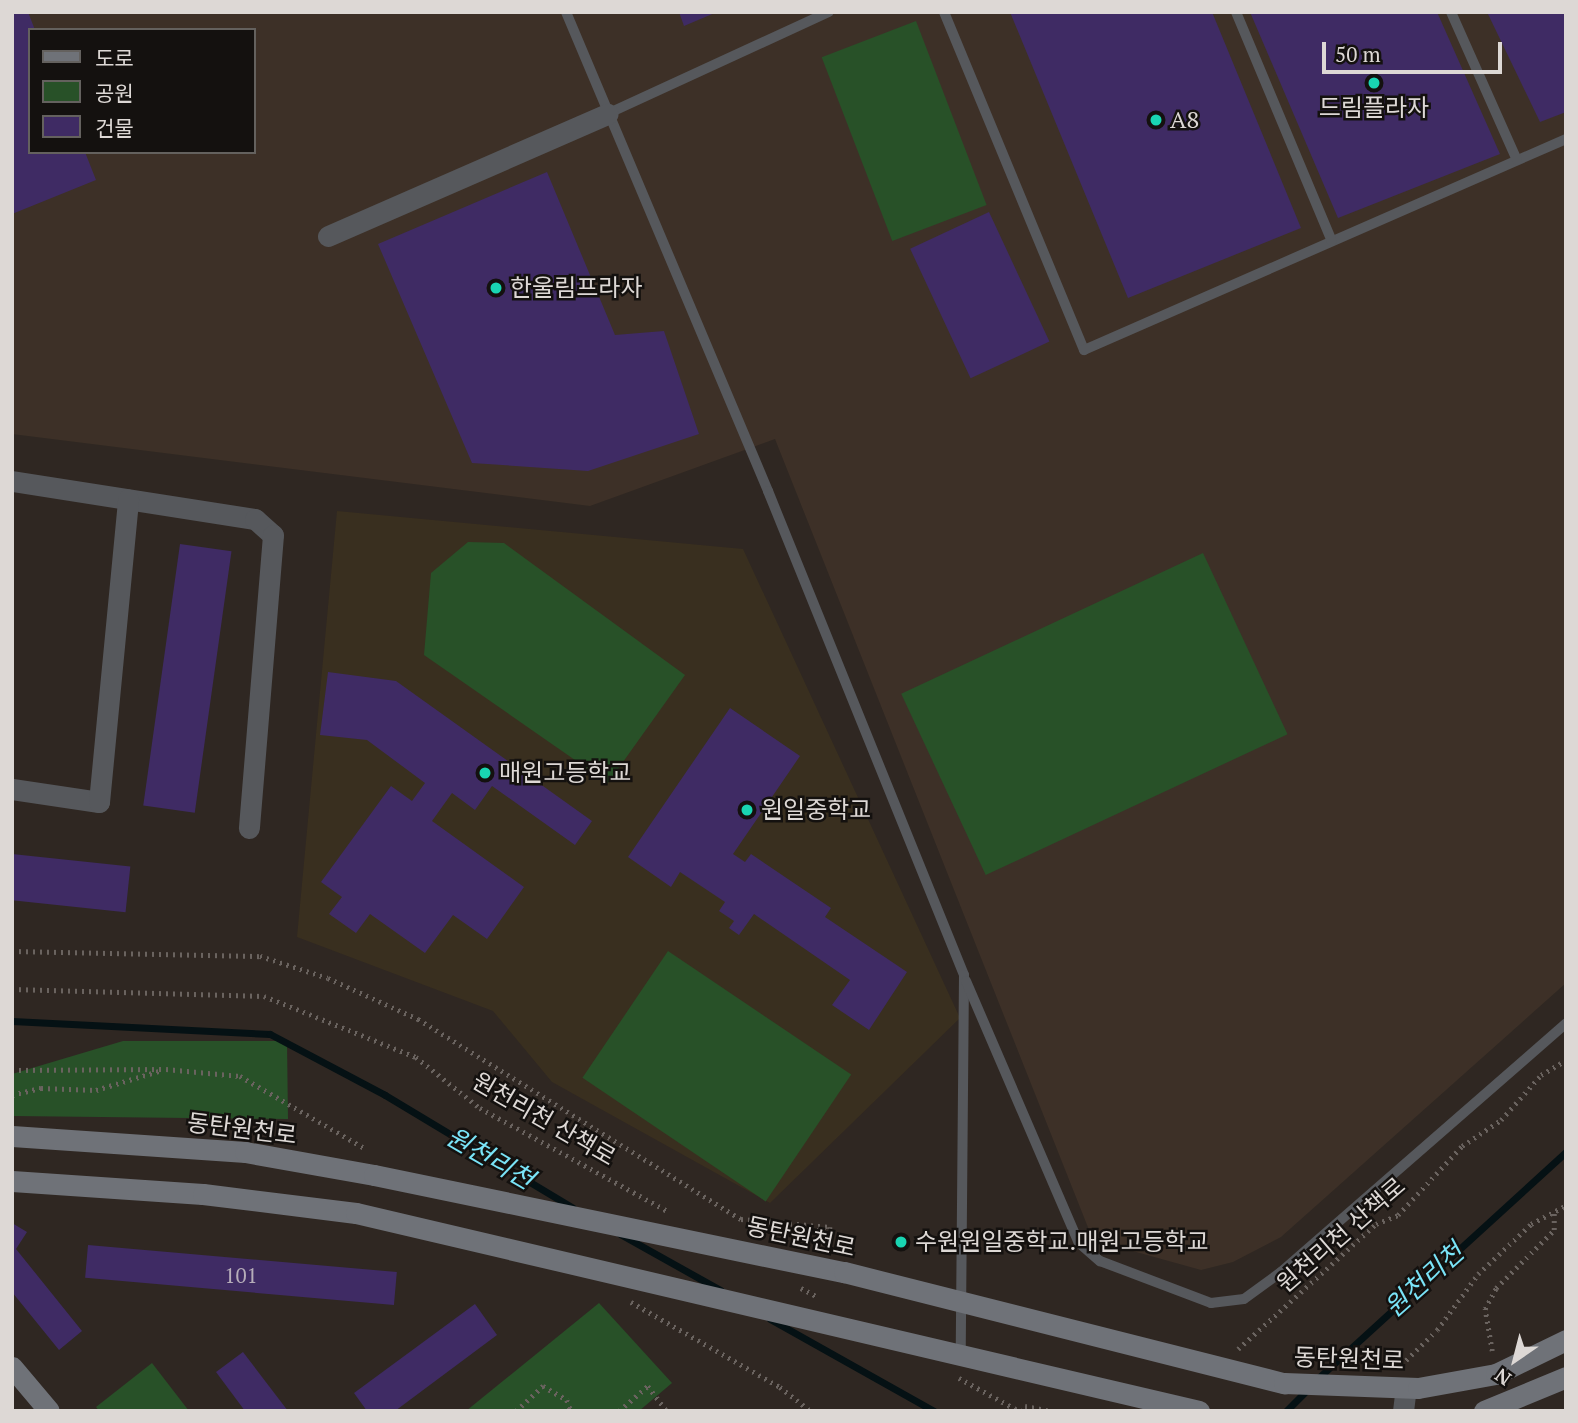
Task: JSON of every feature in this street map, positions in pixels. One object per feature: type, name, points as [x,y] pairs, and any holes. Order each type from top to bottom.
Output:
[{"type":"main road","name":"동탄원천로","points":[[12,1136],[245,1152],[374,1175],[794,1272],[844,1272],[1176,1358],[1284,1383],[1394,1384],[1496,1374],[1566,1340]]},
{"type":"main road","points":[[12,1181],[289,1203],[356,1213],[454,1239],[1199,1411]]},
{"type":"main road","points":[[12,1367],[49,1411]]},
{"type":"main road","points":[[1484,1411],[1566,1377]]},
{"type":"street","points":[[328,236],[607,114]]},
{"type":"street","points":[[12,481],[255,519],[273,535],[249,828]]},
{"type":"street","points":[[12,789],[99,802],[128,499]]},
{"type":"street","points":[[1394,1384],[1403,1411]]},
{"type":"lane","points":[[566,12],[768,491],[964,975],[1079,1242],[1100,1261],[1211,1303],[1244,1299],[1281,1272],[1566,1023]]},
{"type":"lane","points":[[607,114],[829,12]]},
{"type":"lane","points":[[944,12],[1084,349],[1566,139]]},
{"type":"lane","points":[[1237,12],[1332,241]]},
{"type":"lane","points":[[1451,12],[1517,160]]},
{"type":"lane","points":[[961,1354],[958,1301],[964,975]]},
{"type":"path","points":[[12,951],[260,956],[328,978],[418,1019],[741,1219],[830,1227],[830,1242],[793,1245],[794,1272],[827,1302]]},
{"type":"path","name":"원천리천 산책로","points":[[12,989],[264,996],[416,1057],[480,1108],[671,1213]]},
{"type":"path","name":"원천리천 산책로","points":[[1231,1355],[1376,1224],[1398,1215],[1462,1146],[1502,1120],[1541,1075],[1566,1060]]},
{"type":"path","points":[[12,1095],[41,1088],[96,1090],[166,1069]]},
{"type":"path","points":[[1394,1384],[1478,1275],[1531,1224],[1566,1205]]},
{"type":"path","points":[[1496,1374],[1485,1309],[1496,1288],[1555,1230],[1554,1212]]},
{"type":"path","points":[[946,1371],[1021,1411],[1025,1406],[1050,1411]]},
{"type":"path","points":[[516,1411],[543,1386],[567,1400],[571,1411]]},
{"type":"path","points":[[619,1411],[648,1387],[667,1411]]},
{"type":"shaded area","points":[[12,12],[1566,12],[1566,983],[1281,1237],[1233,1262],[1201,1270],[1093,1240],[775,439],[590,506],[12,434]]},
{"type":"shaded area","points":[[337,511],[743,549],[960,1018],[770,1203],[552,1082],[493,1011],[297,937]]},
{"type":"green space","points":[[916,21],[987,205],[892,241],[822,57]]},
{"type":"green space","points":[[468,542],[504,543],[685,675],[608,783],[424,655],[431,573]]},
{"type":"green space","points":[[1203,553],[1288,734],[986,875],[901,694]]},
{"type":"green space","points":[[668,951],[851,1075],[766,1201],[582,1078]]},
{"type":"green space","points":[[123,1041],[287,1041],[288,1119],[12,1116],[12,1074]]},
{"type":"green space","points":[[599,1303],[672,1383],[639,1411],[466,1411]]},
{"type":"green space","points":[[152,1363],[189,1411],[99,1411],[96,1407]]},
{"type":"building","points":[[12,12],[28,12],[34,28],[28,28],[28,154],[86,154],[96,180],[12,214]]},
{"type":"building","points":[[679,12],[717,12],[684,26]]},
{"type":"building","name":"A8","points":[[1010,12],[1212,12],[1301,228],[1128,298]]},
{"type":"building","name":"드림플라자","points":[[1250,12],[1437,12],[1500,154],[1338,218]]},
{"type":"building","points":[[1487,12],[1566,12],[1566,112],[1540,122]]},
{"type":"building","name":"한울림프라자","points":[[547,172],[615,335],[664,331],[699,434],[588,471],[472,463],[378,244]]},
{"type":"building","points":[[989,212],[1049,342],[971,378],[910,249]]},
{"type":"building","points":[[180,544],[231,551],[195,813],[143,805]]},
{"type":"building","points":[[328,672],[396,681],[592,821],[575,845],[492,786],[475,810],[452,793],[432,821],[524,887],[487,939],[453,915],[425,953],[370,914],[356,933],[329,914],[342,897],[321,882],[391,786],[412,801],[425,783],[367,740],[320,735]]},
{"type":"building","points":[[730,708],[800,756],[733,854],[745,862],[751,854],[831,908],[825,917],[907,972],[869,1030],[832,1005],[850,980],[754,914],[739,935],[729,928],[734,921],[719,911],[725,902],[680,872],[671,887],[628,857]]},
{"type":"building","points":[[12,854],[130,866],[126,912],[12,900]]},
{"type":"building","points":[[12,1223],[27,1232],[16,1249],[82,1331],[59,1350],[12,1292]]},
{"type":"building","points":[[88,1245],[397,1272],[394,1305],[85,1278]]},
{"type":"building","points":[[475,1304],[497,1335],[395,1411],[367,1411],[354,1393]]},
{"type":"building","points":[[243,1352],[288,1411],[245,1411],[216,1372]]},
{"type":"waterway","name":"원천리천","points":[[12,1021],[270,1034],[385,1095],[573,1208]]},
{"type":"waterway","name":"원천리천","points":[[1316,1380],[1566,1152]]},
{"type":"waterway","name":"원천리천","points":[[620,1234],[720,1290]]},
{"type":"waterway","name":"원천리천","points":[[770,1319],[934,1411]]},
{"type":"waterway","name":"원천리천","points":[[1286,1411],[1308,1389]]},
{"type":"place","name":"드림플라자","points":[[1374,83]]},
{"type":"place","name":"A8","points":[[1156,120]]},
{"type":"place","name":"한울림프라자","points":[[496,288]]},
{"type":"place","name":"매원고등학교","points":[[485,773]]},
{"type":"place","name":"원일중학교","points":[[747,810]]},
{"type":"place","name":"수원원일중학교.매원고등학교","points":[[901,1242]]}]
